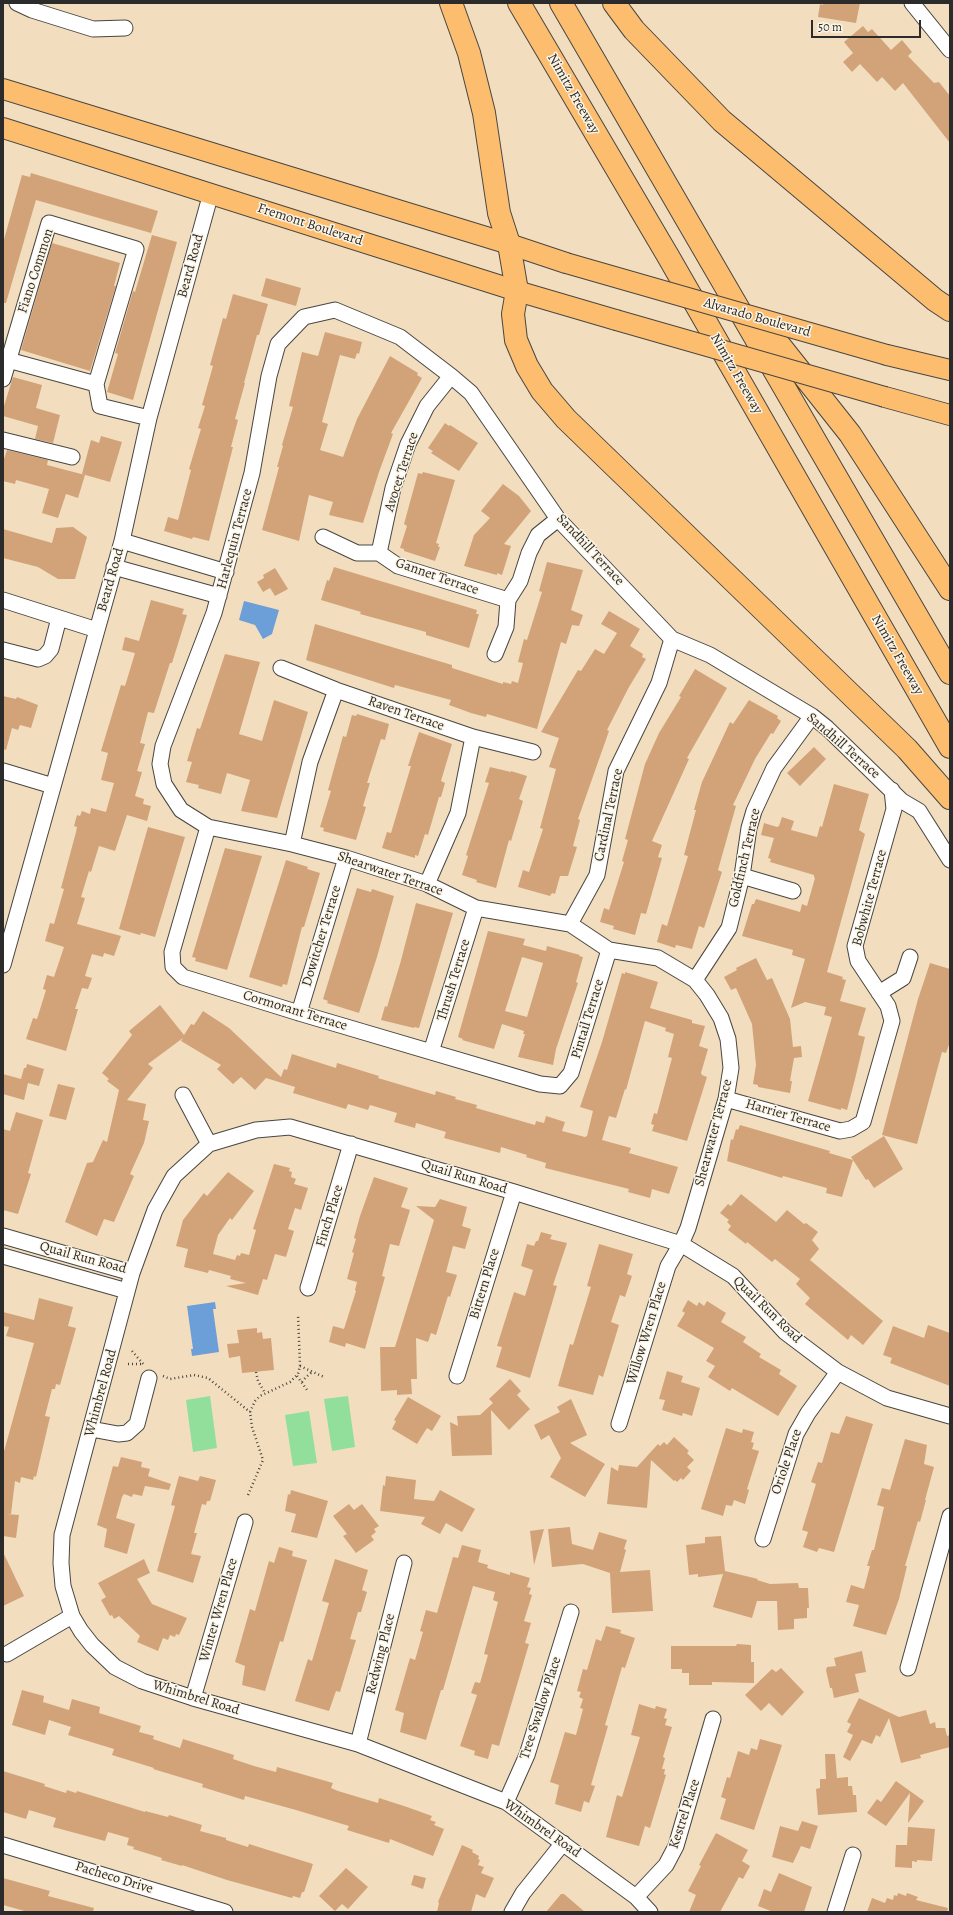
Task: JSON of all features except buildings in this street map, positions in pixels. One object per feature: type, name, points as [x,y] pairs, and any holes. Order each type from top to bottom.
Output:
[{"type":"highway","points":[[451,3],[469,53],[484,113],[499,213],[509,244],[517,291],[513,314],[516,340],[527,366],[542,391],[572,424],[907,749],[950,798]]},
{"type":"highway","name":"Nimitz Freeway","points":[[519,3],[680,277],[950,747]]},
{"type":"highway","points":[[561,3],[950,673]]},
{"type":"highway","points":[[578,3],[762,323],[950,644]]},
{"type":"highway","points":[[614,3],[638,35],[722,121],[935,300],[950,310]]},
{"type":"highway","points":[[762,323],[850,434],[950,588]]},
{"type":"main road","points":[[3,88],[509,244]]},
{"type":"main road","name":"Fremont Boulevard","points":[[3,128],[517,291],[950,415]]},
{"type":"main road","name":"Alvarado Boulevard","points":[[509,244],[566,263],[887,355],[950,370]]},
{"type":"street","points":[[17,3],[32,10],[93,29],[125,28]]},
{"type":"street","points":[[912,3],[950,50]]},
{"type":"street","name":"Beard Road","points":[[3,965],[122,542],[149,418],[211,193]]},
{"type":"street","name":"Fiano Common","points":[[3,379],[49,223],[136,248],[96,384]]},
{"type":"street","name":"Sandhill Terrace","points":[[304,317],[335,310],[400,337],[451,376],[471,393],[558,519],[672,639],[710,655],[812,716],[827,728],[902,801],[919,811],[950,860]]},
{"type":"street","name":"Harlequin Terrace","points":[[160,764],[163,746],[214,613],[226,572],[252,473],[269,376],[278,344],[304,317]]},
{"type":"street","points":[[8,360],[96,384],[100,406],[149,418]]},
{"type":"street","name":"Avocet Terrace","points":[[378,553],[393,488],[408,444],[427,406],[451,376]]},
{"type":"street","points":[[3,440],[72,457]]},
{"type":"street","points":[[495,654],[506,627],[508,600],[520,581],[529,553],[538,535],[558,519]]},
{"type":"street","name":"Gannet Terrace","points":[[323,537],[357,553],[378,553],[398,566],[508,600]]},
{"type":"street","points":[[122,542],[226,572]]},
{"type":"street","points":[[114,567],[219,596]]},
{"type":"street","points":[[3,600],[97,630]]},
{"type":"street","points":[[3,650],[38,659],[45,656],[50,649],[59,618]]},
{"type":"street","name":"Cardinal Terrace","points":[[570,924],[597,875],[616,771],[659,683],[672,639]]},
{"type":"street","name":"Raven Terrace","points":[[281,668],[336,690],[473,737],[532,752]]},
{"type":"street","points":[[292,844],[310,762],[336,690]]},
{"type":"street","name":"Goldfinch Terrace","points":[[694,980],[729,928],[742,876],[749,828],[754,811],[774,768],[812,716]]},
{"type":"street","points":[[427,884],[458,813],[473,737]]},
{"type":"street","name":"Shearwater Terrace","points":[[160,764],[164,784],[181,810],[208,827],[292,844],[346,858],[427,884],[476,908],[570,924],[609,950],[658,958],[694,980],[721,1018],[728,1039],[731,1068],[726,1098],[688,1228],[681,1244]]},
{"type":"street","points":[[3,771],[53,786]]},
{"type":"street","name":"Bobwhite Terrace","points":[[851,1129],[863,1122],[892,1021],[888,1006],[858,961],[855,946],[894,809],[892,790]]},
{"type":"street","name":"Cormorant Terrace","points":[[208,827],[172,952],[173,967],[184,977],[298,1013],[540,1084],[560,1086]]},
{"type":"street","name":"Dowitcher Terrace","points":[[298,1013],[346,858]]},
{"type":"street","points":[[742,876],[793,890]]},
{"type":"street","name":"Thrush Terrace","points":[[431,1052],[476,908]]},
{"type":"street","name":"Pintail Terrace","points":[[560,1086],[571,1073],[609,950]]},
{"type":"street","points":[[879,993],[903,978],[910,957]]},
{"type":"street","points":[[183,1095],[209,1144]]},
{"type":"street","name":"Harrier Terrace","points":[[726,1098],[840,1131],[851,1129]]},
{"type":"street","name":"Quail Run Road","points":[[3,1236],[132,1272],[155,1210],[174,1176],[209,1144],[256,1130],[290,1127],[514,1192],[681,1244],[733,1276],[785,1332],[838,1372],[887,1398],[907,1406],[950,1416]]},
{"type":"street","name":"Finch Place","points":[[308,1288],[351,1144]]},
{"type":"street","name":"Bittern Place","points":[[457,1376],[514,1192]]},
{"type":"street","name":"Willow Wren Place","points":[[619,1424],[668,1266],[681,1244]]},
{"type":"street","name":"Quail Run Road","points":[[3,1256],[127,1291]]},
{"type":"street","name":"Whimbrel Road","points":[[132,1272],[65,1524],[60,1549],[63,1586],[72,1616],[92,1645],[115,1667],[142,1682],[193,1698],[358,1744],[506,1802],[636,1897],[650,1912]]},
{"type":"street","name":"Oriole Place","points":[[763,1539],[796,1434],[808,1413],[838,1372]]},
{"type":"street","points":[[91,1429],[118,1434],[127,1433],[137,1424],[152,1373]]},
{"type":"street","points":[[908,1668],[950,1516]]},
{"type":"street","name":"Winter Wren Place","points":[[193,1698],[245,1522]]},
{"type":"street","name":"Redwing Place","points":[[358,1744],[404,1563]]},
{"type":"street","name":"Tree Swallow Place","points":[[506,1802],[527,1755],[571,1612]]},
{"type":"street","points":[[7,1654],[72,1616]]},
{"type":"street","name":"Kestrel Place","points":[[636,1897],[662,1869],[676,1846],[713,1719]]},
{"type":"street","points":[[512,1912],[523,1893],[563,1843]]},
{"type":"street","name":"Pacheco Drive","points":[[3,1844],[225,1912]]},
{"type":"street","points":[[835,1912],[853,1855]]},
{"type":"path","points":[[248,1494],[263,1460],[252,1427],[250,1412],[255,1401],[265,1393],[290,1382],[297,1376],[300,1366],[298,1314]]},
{"type":"path","points":[[132,1352],[141,1364],[152,1373],[170,1379],[194,1375],[208,1378],[250,1412]]},
{"type":"path","points":[[128,1364],[141,1364]]},
{"type":"path","points":[[300,1366],[324,1377]]},
{"type":"path","points":[[256,1372],[258,1381],[265,1393]]},
{"type":"path","points":[[302,1382],[306,1376],[313,1372]]},
{"type":"path","points":[[297,1376],[307,1390]]},
{"type":"green space","points":[[210,1396],[217,1448],[193,1452],[186,1400]]},
{"type":"green space","points":[[348,1396],[355,1447],[332,1451],[324,1399]]},
{"type":"green space","points":[[309,1411],[317,1463],[293,1466],[285,1415]]},
{"type":"water","points":[[244,601],[279,610],[272,634],[263,639],[255,625],[239,620]]},
{"type":"water","points":[[215,1302],[216,1309],[213,1309],[219,1352],[192,1356],[191,1349],[193,1349],[187,1306]]}]
